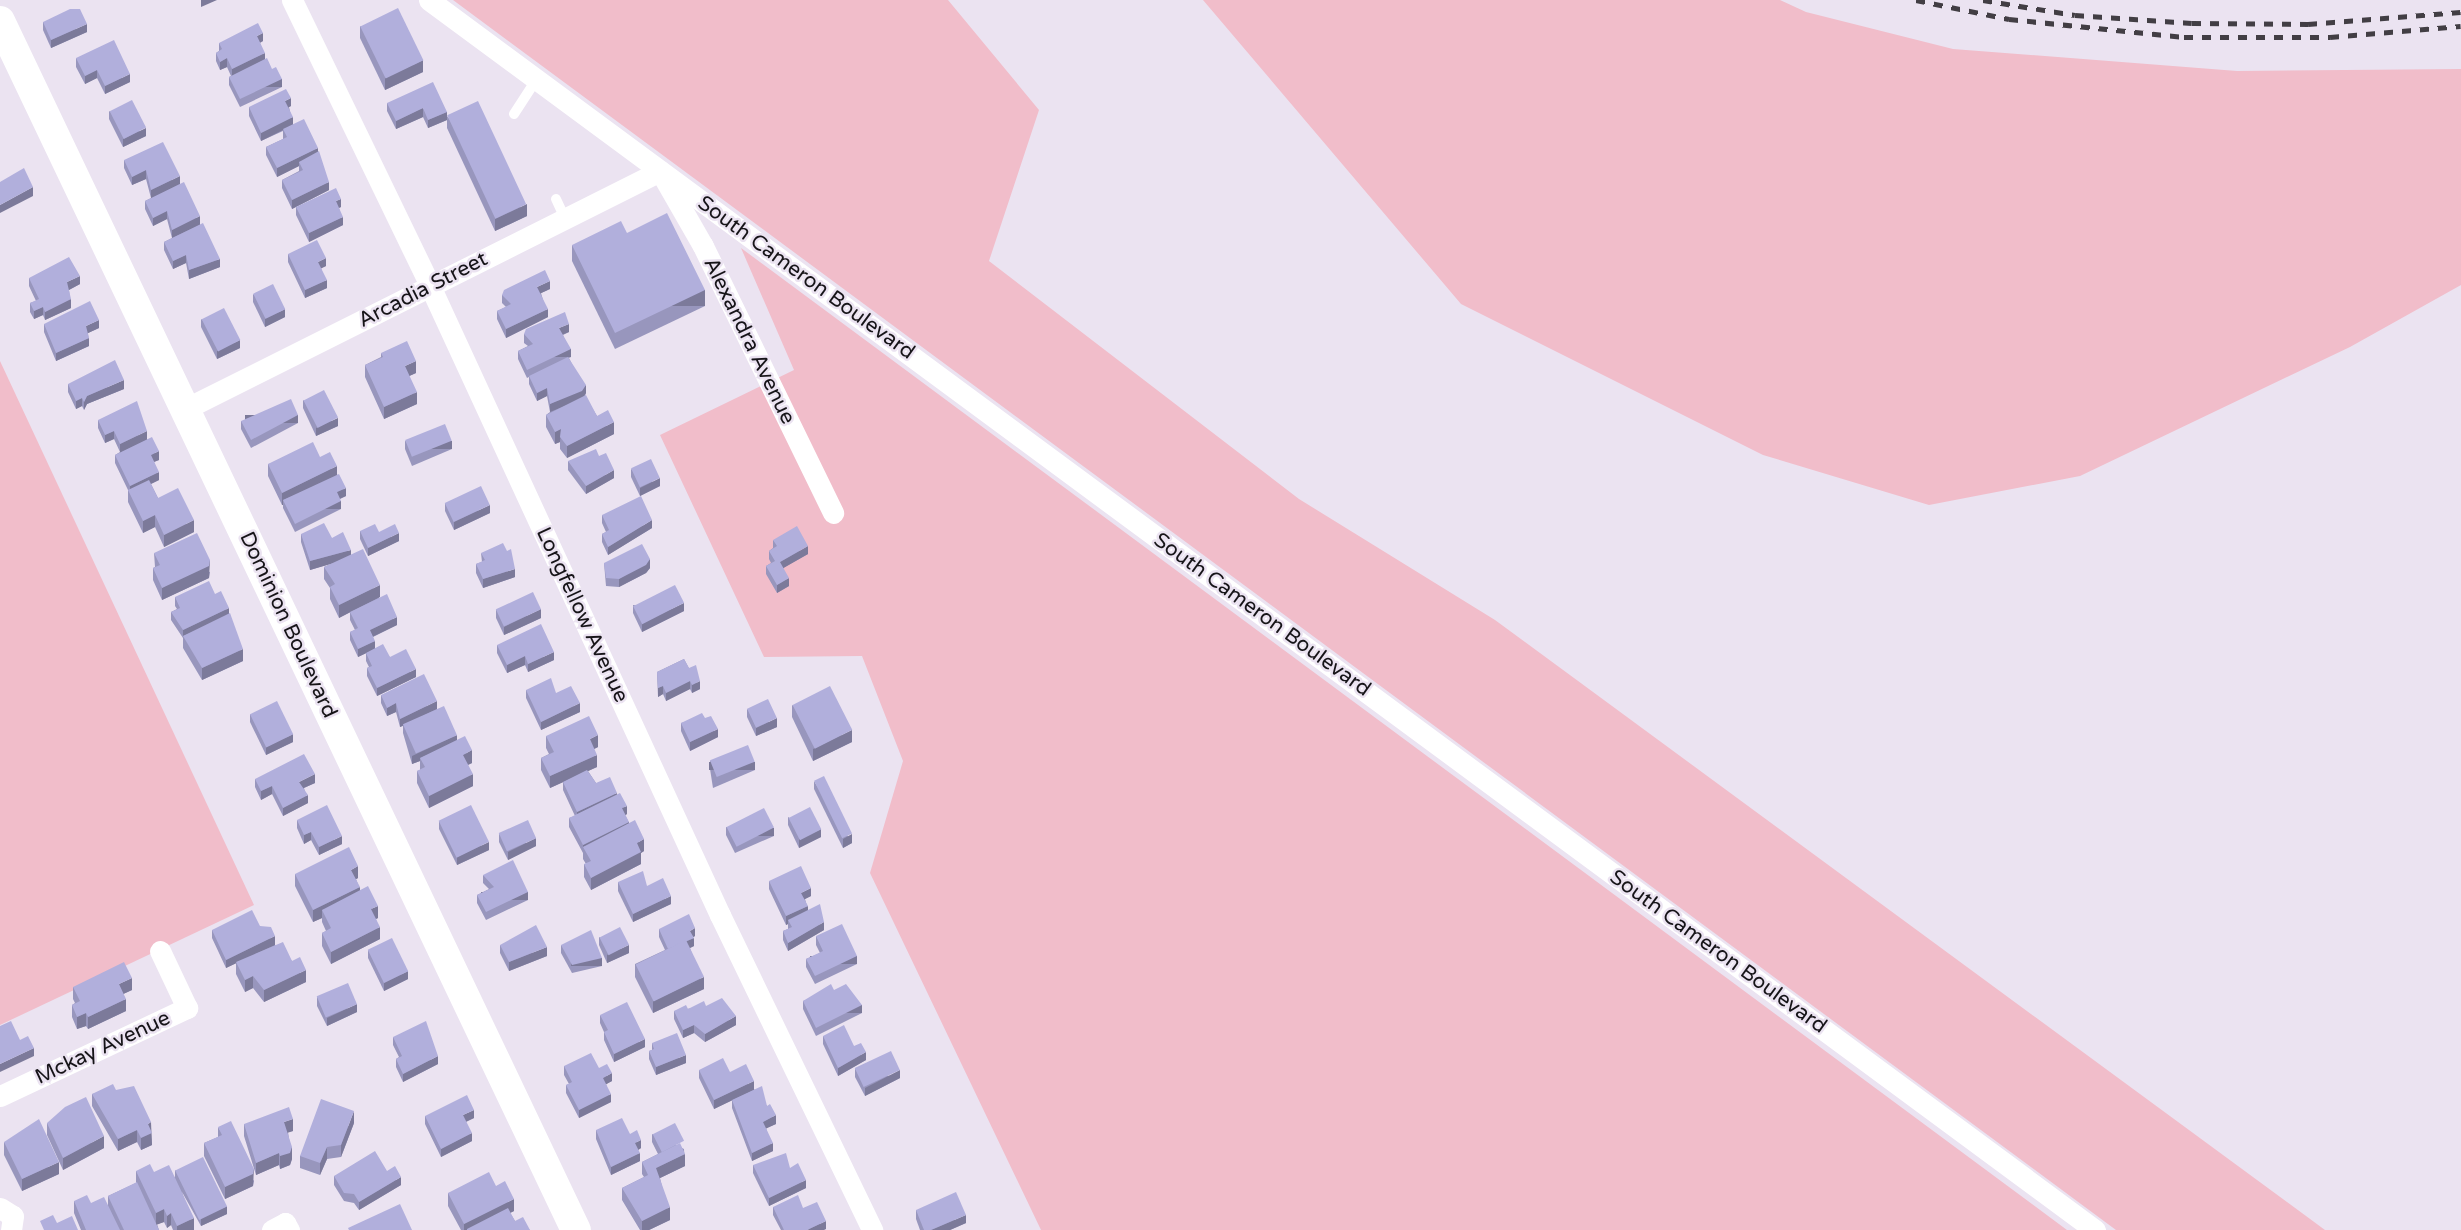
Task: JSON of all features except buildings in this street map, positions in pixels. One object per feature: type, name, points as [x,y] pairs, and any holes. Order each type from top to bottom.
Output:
[{"type":"street","name":"Longfellow Avenue","points":[[292,0],[430,286],[720,915],[872,1230]]},
{"type":"street","name":"South Cameron Boulevard","points":[[429,0],[2095,1230]]},
{"type":"street","name":"Dominion Boulevard","points":[[0,21],[576,1230]]},
{"type":"street","name":"Arcadia Street","points":[[185,409],[430,286],[560,208],[660,171]]},
{"type":"street","name":"Alexandra Avenue","points":[[660,171],[703,246],[833,513]]},
{"type":"street","name":"Mckay Avenue","points":[[0,1096],[187,1008],[160,951]]},
{"type":"street","points":[[0,1208],[13,1216],[11,1230]]},
{"type":"street","points":[[272,1230],[285,1223],[289,1230]]},
{"type":"lane","points":[[514,114],[536,80]]},
{"type":"shaded area","points":[[453,0],[948,0],[1039,110],[989,261],[1299,499],[1495,620],[2325,1230],[2116,1230]]},
{"type":"shaded area","points":[[1203,0],[1780,0],[1806,12],[1953,49],[2237,71],[2461,69],[2461,285],[2350,347],[2080,476],[1929,505],[1763,455],[1461,304]]},
{"type":"shaded area","points":[[741,248],[2067,1230],[1041,1230],[870,873],[903,761],[862,656],[764,657],[660,435],[794,370]]},
{"type":"shaded area","points":[[0,361],[254,905],[0,1025]]},
{"type":"railway","points":[[1916,0],[2009,19],[2184,37],[2330,37],[2461,26]]},
{"type":"railway","points":[[1983,0],[2075,15],[2192,23],[2308,24],[2461,12]]}]
